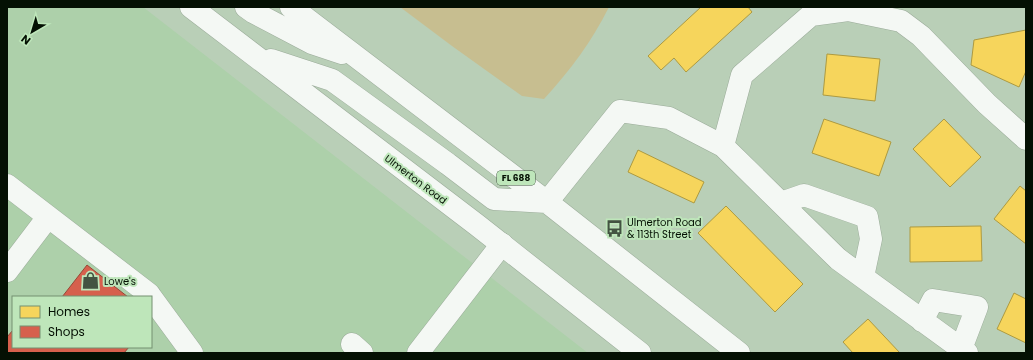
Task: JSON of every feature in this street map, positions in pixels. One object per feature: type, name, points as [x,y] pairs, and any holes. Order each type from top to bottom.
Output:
[{"type":"main road","name":"Ulmerton Road","points":[[191,7],[502,244],[640,353]]},
{"type":"main road","points":[[246,7],[312,43],[359,58]]},
{"type":"main road","name":"FL 688","points":[[291,7],[547,202],[738,353]]},
{"type":"main road","points":[[723,146],[742,75],[810,15],[848,10],[901,21],[921,36],[987,104],[1026,139]]},
{"type":"main road","points":[[253,54],[332,80],[494,199],[547,202],[620,111],[669,118],[723,146],[838,259],[922,321],[964,351],[976,307],[933,300],[922,321]]},
{"type":"main road","points":[[7,185],[150,296]]},
{"type":"main road","points":[[781,203],[804,195],[867,217],[871,239],[862,277]]},
{"type":"main road","points":[[7,271],[48,217]]},
{"type":"main road","points":[[418,353],[502,244]]},
{"type":"main road","points":[[152,298],[192,353]]},
{"type":"shaded area","points":[[7,7],[143,7],[588,353],[7,353]]},
{"type":"shaded area","points":[[400,7],[609,7],[580,55],[544,99],[522,96]]},
{"type":"building: Homes","points":[[701,7],[748,7],[752,12],[686,72],[674,58],[661,70],[648,56]]},
{"type":"building: Homes","points":[[1026,30],[1026,71],[1019,87],[971,65],[974,40]]},
{"type":"building: Homes","points":[[827,54],[880,59],[875,101],[823,95]]},
{"type":"building: Homes","points":[[824,119],[891,142],[879,176],[812,153]]},
{"type":"building: Homes","points":[[944,119],[981,157],[950,187],[913,149]]},
{"type":"building: Homes","points":[[638,150],[704,182],[694,203],[628,172]]},
{"type":"building: Homes","points":[[1020,186],[1026,191],[1026,244],[994,219]]},
{"type":"building: Homes","points":[[726,206],[803,284],[775,312],[698,233]]},
{"type":"building: Homes","points":[[981,226],[982,261],[910,262],[910,227]]},
{"type":"building: Homes","points":[[1014,293],[1026,299],[1026,343],[997,329]]},
{"type":"building: Homes","points":[[868,319],[900,353],[853,353],[843,342]]},
{"type":"building: Shops","name":"Lowe's","points":[[87,265],[127,296],[63,296]]},
{"type":"building: Shops","points":[[12,331],[12,348],[128,348],[124,353],[7,353],[7,337]]},
{"type":"place","name":"Ulmerton Road & 113th Street","points":[[614,228]]},
{"type":"place","name":"Lowe's","points":[[91,281]]}]
